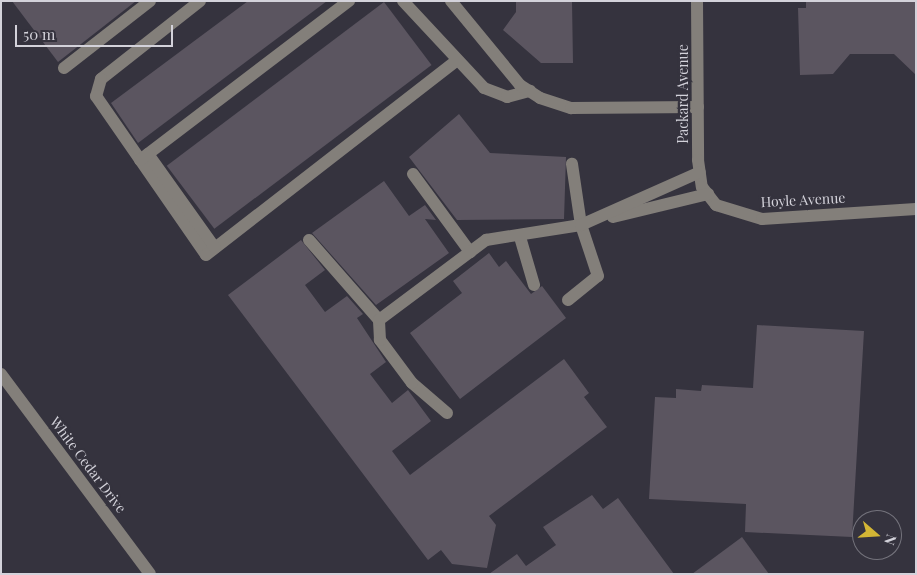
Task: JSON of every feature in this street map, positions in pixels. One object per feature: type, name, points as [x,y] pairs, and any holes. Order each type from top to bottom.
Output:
[{"type":"street","points":[[64,68],[150,1]]},
{"type":"street","points":[[200,1],[101,79],[96,96],[144,157],[206,255],[456,61]]},
{"type":"street","points":[[144,157],[349,1]]},
{"type":"street","points":[[403,1],[456,61],[491,92],[515,97],[530,92]]},
{"type":"street","points":[[451,1],[530,92],[571,108],[698,107]]},
{"type":"street","name":"Packard Avenue","points":[[697,1],[700,172],[705,190]]},
{"type":"street","points":[[568,300],[598,276],[581,224],[572,164]]},
{"type":"street","points":[[379,320],[486,240],[581,224],[700,172]]},
{"type":"street","points":[[413,174],[470,252]]},
{"type":"street","points":[[309,240],[379,320],[380,340],[412,383],[447,413],[385,337],[386,321],[488,243],[581,224],[705,190]]},
{"type":"street","name":"Hoyle Avenue","points":[[705,190],[716,205],[762,219],[916,209]]},
{"type":"street","points":[[520,237],[534,284]]},
{"type":"street","name":"White Cedar Drive","points":[[1,374],[150,574]]},
{"type":"building","points":[[12,1],[136,1],[58,62]]},
{"type":"building","points":[[248,1],[327,1],[138,143],[111,103]]},
{"type":"building","points":[[516,1],[572,1],[573,63],[541,63],[503,30],[516,12]]},
{"type":"building","points":[[806,1],[916,1],[916,75],[894,54],[850,54],[833,74],[800,75],[798,8],[806,8]]},
{"type":"building","points":[[384,2],[432,65],[214,229],[167,166]]},
{"type":"building","points":[[459,114],[490,153],[566,157],[564,219],[457,220],[409,157]]},
{"type":"building","points":[[384,181],[409,216],[425,205],[436,220],[425,219],[449,253],[376,305],[312,233]]},
{"type":"building","points":[[301,240],[325,270],[305,285],[325,312],[347,296],[363,314],[357,318],[386,362],[370,374],[392,403],[408,390],[431,421],[392,451],[410,475],[564,359],[589,393],[584,397],[607,427],[489,516],[496,525],[487,568],[452,564],[441,550],[428,560],[228,295]]},
{"type":"building","points":[[489,253],[499,267],[506,261],[531,294],[542,286],[566,318],[460,399],[410,333],[462,293],[453,281]]},
{"type":"building","points":[[757,325],[864,331],[854,510],[852,510],[852,537],[745,532],[746,504],[649,499],[655,397],[676,398],[676,389],[701,391],[702,385],[753,388]]},
{"type":"building","points":[[592,495],[603,509],[618,498],[674,574],[489,574],[517,554],[526,566],[556,545],[543,527]]},
{"type":"building","points":[[742,537],[769,574],[692,574]]}]
